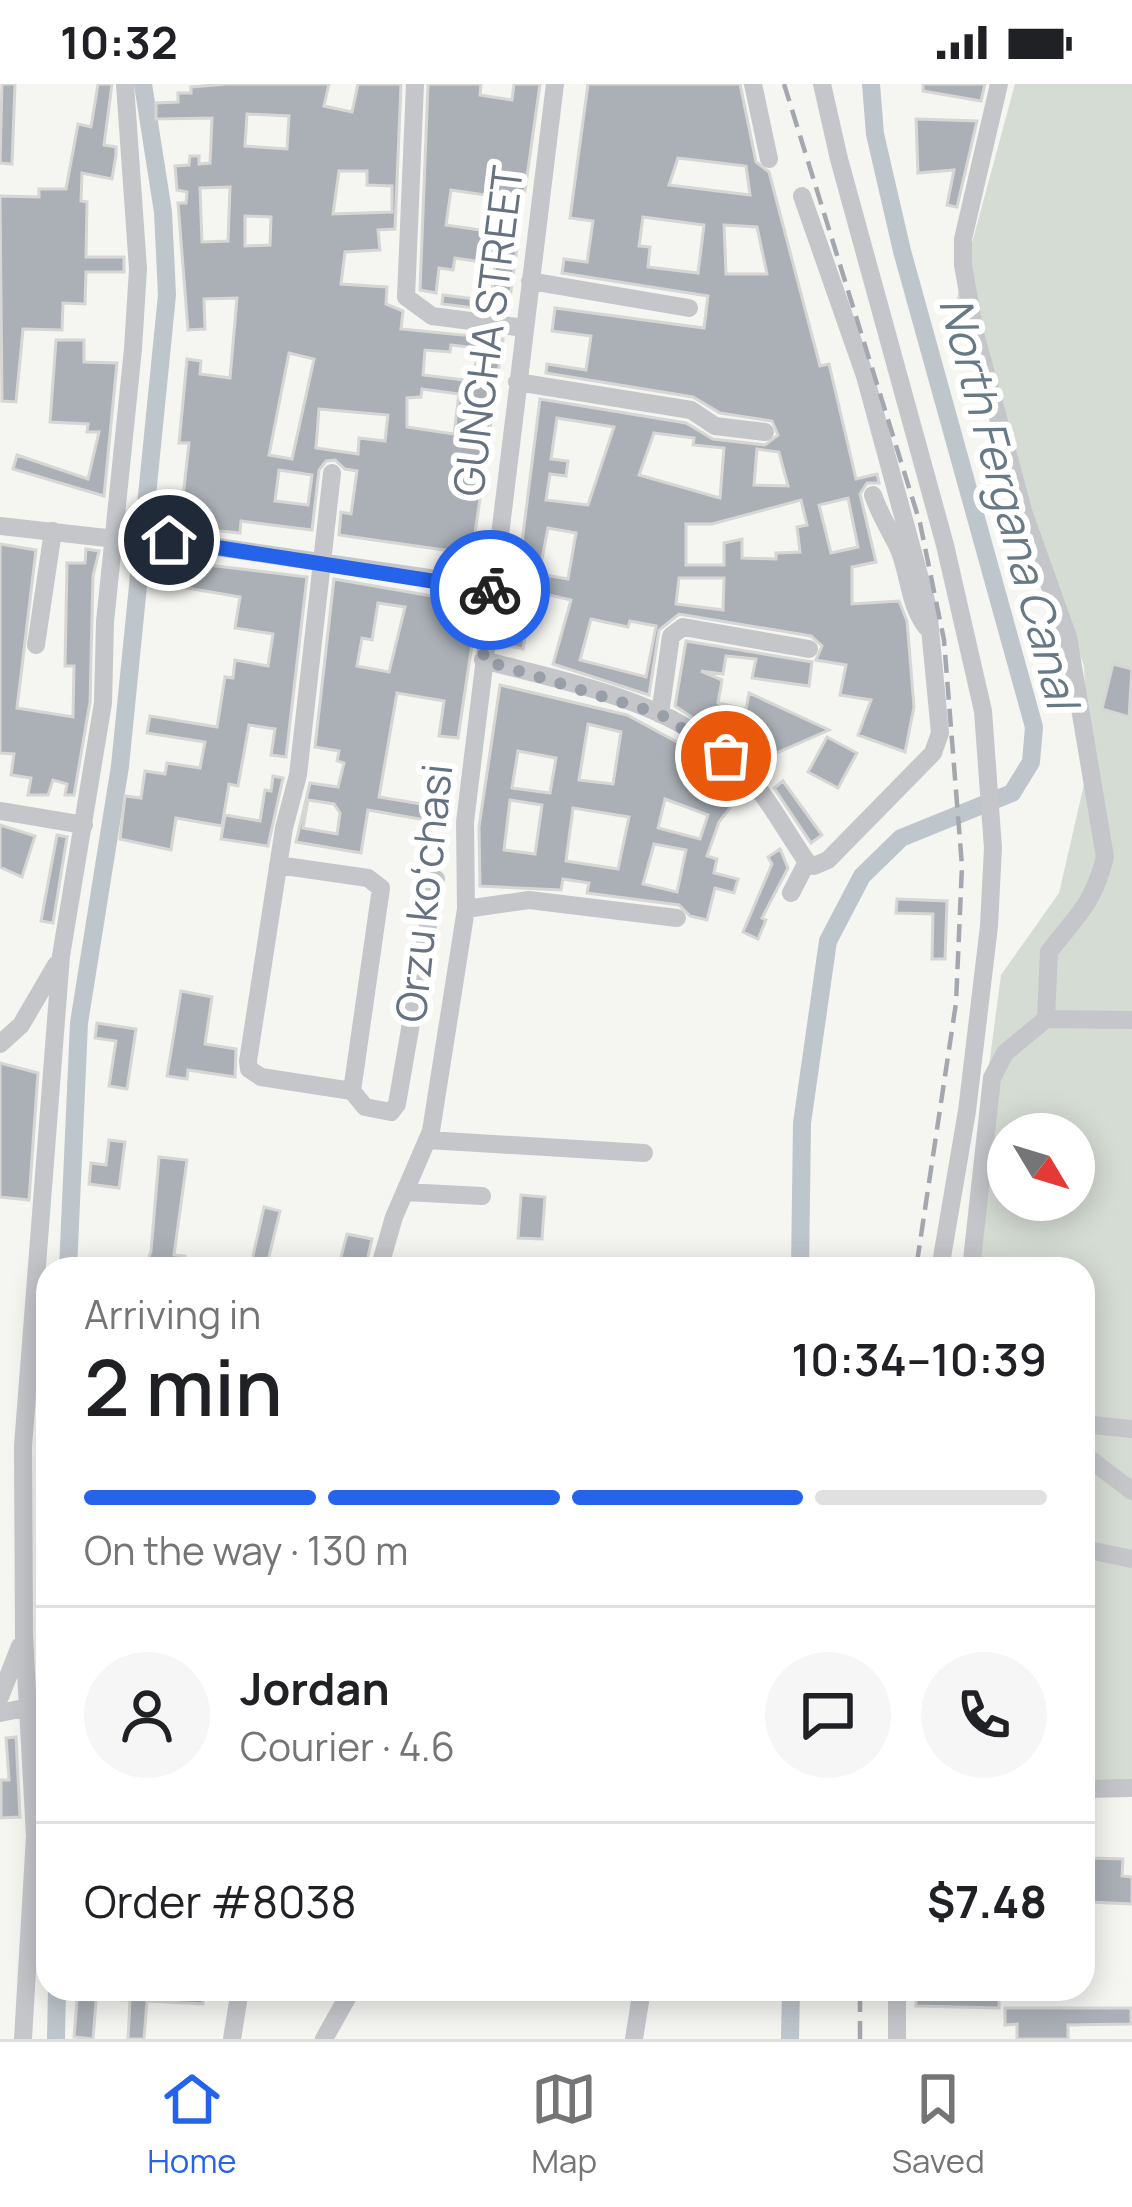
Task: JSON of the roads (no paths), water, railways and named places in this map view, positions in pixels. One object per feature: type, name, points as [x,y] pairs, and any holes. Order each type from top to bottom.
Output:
[{"type":"street","points":[[38,1257],[61,956],[103,703],[105,622],[138,269],[125,84]]},
{"type":"street","points":[[415,84],[406,297],[432,316],[524,328]]},
{"type":"street","name":"GUNCHA STREET","points":[[490,587],[555,84]]},
{"type":"street","points":[[754,84],[769,159]]},
{"type":"street","points":[[823,84],[838,159],[966,628],[983,711],[993,848],[967,1111],[942,1257]]},
{"type":"street","points":[[999,84],[963,238],[963,265],[975,333],[1024,514],[1068,637],[1105,857],[1097,890],[1081,918],[1049,952],[1046,1019]]},
{"type":"street","points":[[483,660],[660,714],[708,740],[744,772],[814,866],[828,860],[933,753],[940,733],[928,608],[865,376],[802,196]]},
{"type":"street","points":[[530,281],[689,308]]},
{"type":"street","points":[[517,382],[691,410],[715,426],[765,432]]},
{"type":"street","points":[[332,473],[298,775],[284,828],[249,1069],[261,1077],[352,1091],[372,1110],[391,1112],[397,1104],[436,879]]},
{"type":"street","points":[[873,495],[883,525],[897,546],[916,614],[927,628]]},
{"type":"street","points":[[0,526],[169,540],[490,587]]},
{"type":"street","points":[[37,645],[53,531]]},
{"type":"street","name":"Orzu koʻchasi","points":[[383,1257],[428,1140],[466,909],[465,822],[490,587]]},
{"type":"street","points":[[660,714],[671,637],[683,627],[809,650]]},
{"type":"street","points":[[0,811],[84,826]]},
{"type":"street","points":[[791,893],[807,862]]},
{"type":"street","points":[[278,865],[368,878],[381,887],[352,1091]]},
{"type":"street","points":[[466,909],[530,900],[677,919]]},
{"type":"street","points":[[0,1045],[21,1025],[61,956]]},
{"type":"street","points":[[972,1257],[992,1078],[1005,1053],[1046,1019],[1132,1020]]},
{"type":"street","points":[[428,1140],[644,1153]]},
{"type":"street","points":[[405,1192],[482,1196]]},
{"type":"street","points":[[23,2039],[34,1835],[24,1636],[23,1446],[36,1278]]},
{"type":"street","points":[[1095,1425],[1132,1429]]},
{"type":"street","points":[[0,1443],[23,1446]]},
{"type":"street","points":[[1095,1463],[1132,1491]]},
{"type":"street","points":[[1095,1551],[1132,1559]]},
{"type":"street","points":[[0,1697],[24,1636]]},
{"type":"street","points":[[0,1713],[29,1706]]},
{"type":"street","points":[[1095,1789],[1132,1789]]},
{"type":"street","points":[[232,2039],[239,2001]]},
{"type":"street","points":[[324,2039],[345,2001]]},
{"type":"street","points":[[634,2039],[640,2001]]},
{"type":"street","points":[[897,2001],[897,2039]]},
{"type":"waterway","points":[[69,1257],[79,1023],[120,766],[167,295],[163,212],[143,84]]},
{"type":"waterway","name":"North Fergana Canal","points":[[800,1257],[802,1123],[828,941],[862,876],[901,838],[1012,793],[1031,762],[1034,727],[902,251],[875,134],[871,84]]},
{"type":"waterway","points":[[56,2039],[57,2001]]},
{"type":"waterway","name":"North Fergana Canal","points":[[790,2039],[791,2001]]},
{"type":"railway","points":[[784,84],[920,523],[944,640],[962,866],[956,1003],[918,1257]]},
{"type":"railway","points":[[860,2001],[860,2039]]}]
